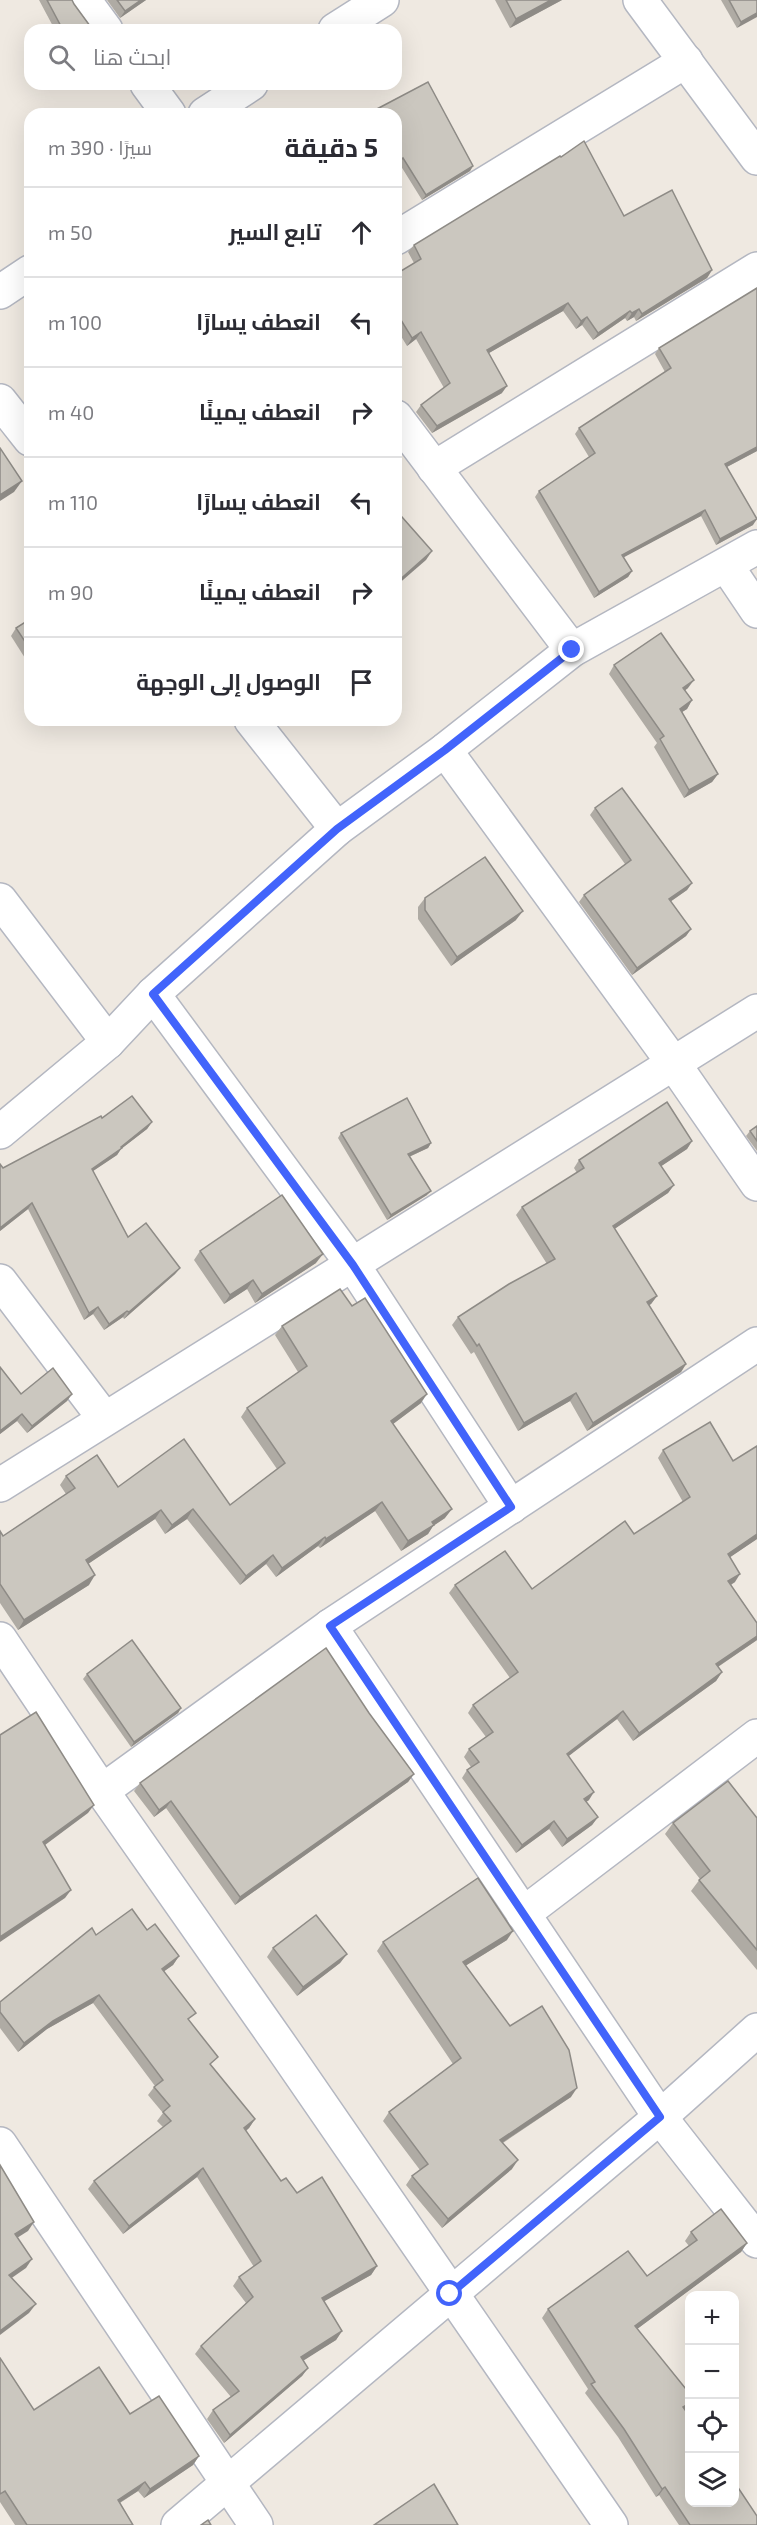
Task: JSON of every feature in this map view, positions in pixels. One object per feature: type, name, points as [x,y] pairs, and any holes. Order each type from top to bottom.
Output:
[{"type":"street","points":[[84,0],[102,24]]},
{"type":"street","points":[[640,0],[757,158]]},
{"type":"street","points":[[342,24],[366,4]]},
{"type":"street","points":[[402,234],[686,61]]},
{"type":"street","points":[[151,90],[165,108]]},
{"type":"street","points":[[214,108],[242,90]]},
{"type":"street","points":[[434,468],[757,268]]},
{"type":"street","points":[[0,292],[24,276]]},
{"type":"street","points":[[0,401],[24,432]]},
{"type":"street","points":[[402,425],[572,650]]},
{"type":"street","points":[[0,1132],[108,1042],[153,994],[337,829],[445,750],[572,650],[757,547]]},
{"type":"street","points":[[726,565],[757,611]]},
{"type":"street","points":[[256,726],[337,829]]},
{"type":"street","points":[[445,750],[674,1064],[757,1184]]},
{"type":"street","points":[[0,900],[108,1042]]},
{"type":"street","points":[[153,994],[353,1265],[511,1507]]},
{"type":"street","points":[[0,1485],[757,1011]]},
{"type":"street","points":[[0,1281],[104,1418]]},
{"type":"street","points":[[102,1791],[330,1626],[757,1344]]},
{"type":"street","points":[[330,1626],[660,2117],[757,2241]]},
{"type":"street","points":[[0,1639],[102,1791],[611,2525]]},
{"type":"street","points":[[523,1914],[754,1744]]},
{"type":"street","points":[[178,2525],[660,2117],[757,2030]]},
{"type":"street","points":[[0,2144],[256,2525]]},
{"type":"building","points":[[47,0],[72,0],[89,24],[60,24]]},
{"type":"building","points":[[117,0],[141,0],[125,11]]},
{"type":"building","points":[[506,0],[551,0],[516,19]]},
{"type":"building","points":[[729,0],[757,0],[757,13],[741,22]]},
{"type":"building","points":[[428,82],[473,166],[426,195],[402,159],[402,108],[379,108]]},
{"type":"building","points":[[584,141],[624,216],[672,190],[712,270],[642,314],[639,309],[632,313],[630,311],[598,333],[587,317],[581,321],[568,303],[487,350],[507,386],[437,426],[421,405],[450,383],[421,332],[412,338],[402,322],[402,270],[421,259],[414,245]]},
{"type":"building","points":[[757,288],[757,447],[725,464],[757,519],[720,539],[705,510],[622,555],[632,571],[599,592],[539,491],[595,453],[579,428],[671,368],[659,348]]},
{"type":"building","points":[[0,448],[22,481],[0,495]]},
{"type":"building","points":[[402,517],[432,551],[402,578]]},
{"type":"building","points":[[24,623],[24,640],[16,628]]},
{"type":"building","points":[[661,633],[694,680],[683,688],[692,700],[680,709],[718,774],[689,790],[660,739],[664,736],[614,665]]},
{"type":"building","points":[[622,788],[692,883],[669,899],[691,929],[637,968],[584,895],[631,860],[595,808]]},
{"type":"building","points":[[485,857],[523,911],[457,957],[425,910],[425,898]]},
{"type":"building","points":[[132,1096],[152,1122],[122,1148],[92,1169],[128,1237],[146,1223],[180,1268],[129,1312],[127,1311],[109,1324],[98,1307],[89,1313],[32,1203],[0,1228],[0,1164],[3,1168],[101,1116],[102,1118]]},
{"type":"building","points":[[407,1098],[431,1143],[408,1154],[431,1191],[391,1215],[341,1133]]},
{"type":"building","points":[[667,1102],[692,1141],[659,1163],[674,1185],[613,1226],[657,1296],[647,1302],[686,1364],[593,1423],[576,1393],[524,1423],[479,1344],[477,1346],[458,1317],[509,1284],[555,1259],[522,1207],[584,1168],[579,1160]]},
{"type":"building","points":[[757,1126],[757,1141],[750,1131]]},
{"type":"building","points":[[282,1195],[323,1254],[262,1294],[253,1280],[230,1295],[200,1251]]},
{"type":"building","points":[[340,1289],[352,1306],[365,1298],[427,1394],[391,1421],[452,1509],[432,1522],[434,1525],[408,1541],[382,1502],[326,1539],[325,1537],[282,1568],[273,1555],[246,1576],[193,1509],[172,1525],[161,1510],[86,1560],[95,1575],[24,1620],[0,1584],[0,1531],[3,1536],[75,1488],[66,1476],[97,1455],[118,1487],[184,1439],[230,1505],[285,1463],[247,1408],[307,1366],[282,1326]]},
{"type":"building","points":[[0,1367],[21,1394],[53,1368],[72,1394],[32,1426],[22,1414],[0,1431]]},
{"type":"building","points":[[710,1422],[733,1461],[757,1446],[757,1534],[728,1554],[740,1574],[728,1581],[757,1623],[757,1636],[716,1664],[722,1672],[639,1733],[623,1711],[567,1754],[594,1792],[584,1799],[598,1817],[567,1839],[554,1821],[522,1845],[467,1770],[479,1762],[469,1749],[493,1732],[473,1705],[518,1672],[455,1585],[505,1551],[532,1589],[625,1521],[634,1534],[690,1497],[663,1450]]},
{"type":"building","points":[[132,1640],[181,1708],[134,1742],[87,1674]]},
{"type":"building","points":[[326,1648],[369,1713],[414,1774],[240,1897],[171,1801],[159,1810],[140,1783]]},
{"type":"building","points":[[36,1712],[94,1805],[43,1842],[71,1890],[0,1937],[0,1735]]},
{"type":"building","points":[[728,1781],[757,1818],[757,1950],[699,1880],[710,1871],[673,1823]]},
{"type":"building","points":[[478,1878],[513,1931],[463,1962],[510,2026],[542,2006],[569,2050],[577,2088],[500,2140],[518,2160],[448,2219],[412,2176],[428,2164],[389,2112],[461,2058],[383,1942]]},
{"type":"building","points":[[132,1909],[147,1930],[155,1924],[179,1956],[162,1969],[196,2013],[188,2019],[218,2057],[210,2064],[255,2119],[244,2128],[281,2181],[286,2178],[297,2193],[322,2177],[377,2266],[322,2298],[342,2331],[301,2357],[308,2368],[230,2435],[213,2410],[239,2391],[201,2346],[253,2297],[239,2277],[261,2261],[203,2168],[129,2226],[94,2181],[171,2121],[163,2112],[170,2106],[154,2087],[163,2080],[99,1995],[53,2021],[24,2043],[0,2012],[0,2002],[92,1928],[96,1935]]},
{"type":"building","points":[[316,1915],[347,1954],[303,1987],[273,1948]]},
{"type":"building","points":[[0,2165],[34,2222],[15,2234],[32,2259],[9,2275],[36,2304],[0,2331]]},
{"type":"building","points":[[721,2209],[747,2243],[635,2326],[685,2388],[685,2406],[683,2407],[685,2410],[685,2507],[739,2507],[739,2489],[757,2516],[757,2525],[690,2525],[665,2487],[662,2489],[624,2429],[591,2384],[595,2382],[548,2309],[628,2251],[647,2276],[697,2240],[691,2232]]},
{"type":"building","points":[[0,2358],[34,2410],[99,2367],[130,2414],[159,2396],[199,2456],[150,2489],[145,2482],[118,2500],[133,2525],[27,2525],[5,2491],[0,2494]]},
{"type":"building","points":[[434,2484],[458,2525],[374,2525]]},
{"type":"building","points":[[208,2520],[211,2525],[201,2525]]},
{"type":"route","points":[[450,2294],[660,2117],[330,1626],[511,1507],[353,1265],[153,994],[337,829],[445,750],[572,650]]}]
